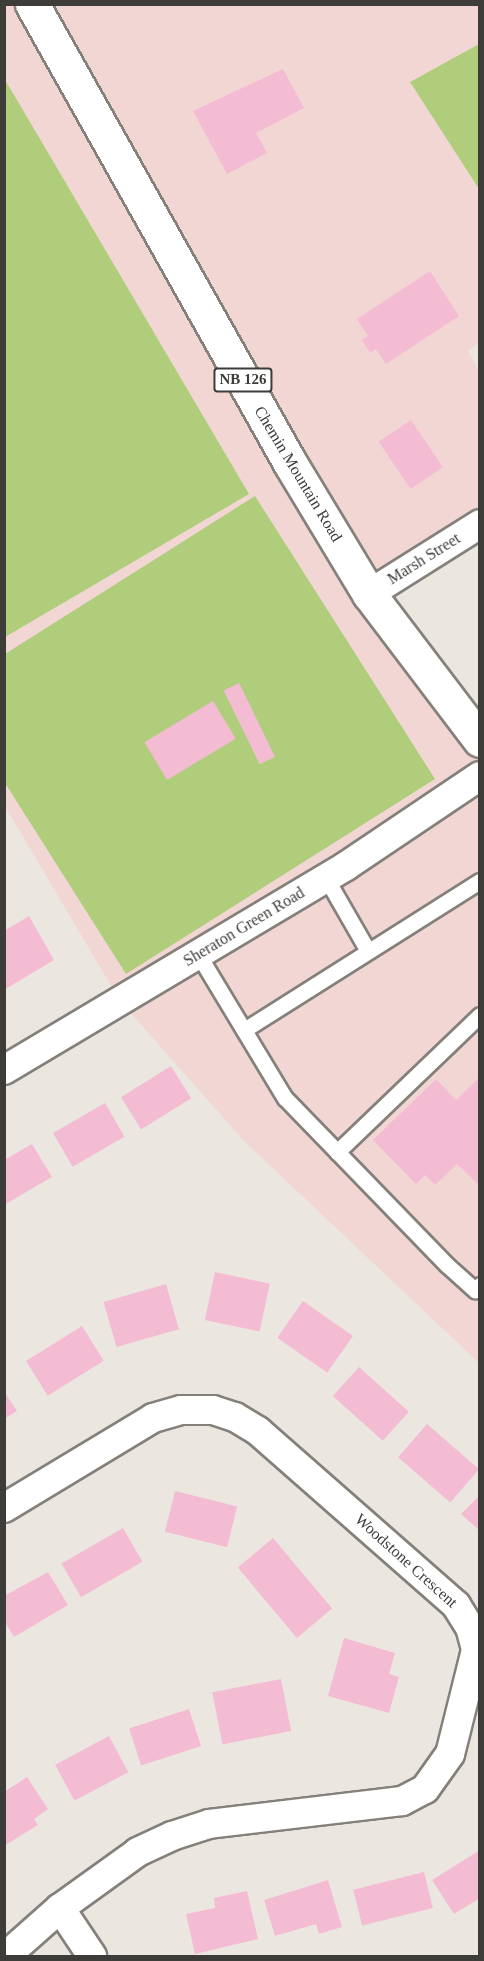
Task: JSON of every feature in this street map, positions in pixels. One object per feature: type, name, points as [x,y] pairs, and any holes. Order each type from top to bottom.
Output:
[{"type":"main road","name":"Chemin Mountain Road","points":[[32,4],[290,463],[369,594],[480,740]]},
{"type":"street","name":"Marsh Street","points":[[369,594],[480,524]]},
{"type":"street","name":"Sheraton Green Road","points":[[4,1070],[326,878],[480,776]]},
{"type":"street","name":"Woodstone Crescent","points":[[4,1508],[153,1418],[181,1410],[213,1410],[235,1417],[267,1439],[456,1605],[470,1627],[476,1650],[450,1754],[425,1789],[402,1801],[209,1824],[172,1836],[138,1852],[60,1908],[6,1956]]},
{"type":"street","points":[[60,1908],[92,1956]]},
{"type":"lane","points":[[326,878],[368,951]]},
{"type":"lane","points":[[244,1030],[480,880]]},
{"type":"lane","points":[[198,954],[285,1098],[447,1265],[475,1290],[480,1285]]},
{"type":"lane","points":[[337,1152],[480,1015]]},
{"type":"shaded area","points":[[4,5],[479,5],[479,44],[410,82],[479,189],[479,343],[468,351],[479,371],[479,524],[370,594],[479,731],[479,1363],[244,1141],[120,1001],[5,806]]},
{"type":"green space","points":[[479,44],[479,189],[410,82]]},
{"type":"green space","points":[[4,78],[249,494],[5,637],[4,637]]},
{"type":"green space","points":[[255,496],[435,779],[126,974],[5,783],[5,654]]},
{"type":"building","points":[[283,69],[304,108],[256,133],[267,153],[227,174],[193,111]]},
{"type":"building","points":[[430,271],[459,316],[386,364],[376,349],[370,353],[362,340],[368,336],[357,319]]},
{"type":"building","points":[[411,420],[443,467],[411,489],[379,442]]},
{"type":"building","points":[[239,683],[275,757],[260,764],[224,690]]},
{"type":"building","points":[[213,701],[236,739],[167,780],[144,742]]},
{"type":"building","points":[[29,916],[54,960],[4,990],[4,931]]},
{"type":"building","points":[[171,1066],[191,1098],[141,1129],[121,1097]]},
{"type":"building","points":[[480,1077],[480,1186],[457,1164],[435,1185],[425,1175],[416,1184],[373,1140],[436,1079],[456,1100]]},
{"type":"building","points":[[105,1103],[124,1137],[73,1167],[53,1133]]},
{"type":"building","points":[[32,1144],[52,1177],[4,1205],[4,1160]]},
{"type":"building","points":[[215,1272],[270,1284],[260,1332],[205,1320]]},
{"type":"building","points":[[166,1284],[179,1329],[116,1347],[104,1302]]},
{"type":"building","points":[[303,1301],[353,1336],[327,1373],[277,1338]]},
{"type":"building","points":[[82,1326],[104,1361],[48,1396],[26,1361]]},
{"type":"building","points":[[359,1367],[409,1412],[383,1441],[333,1396]]},
{"type":"building","points":[[4,1391],[17,1411],[4,1419]]},
{"type":"building","points":[[427,1424],[479,1469],[450,1502],[398,1457]]},
{"type":"building","points":[[175,1491],[237,1506],[227,1547],[165,1532]]},
{"type":"building","points":[[480,1495],[480,1531],[461,1514]]},
{"type":"building","points":[[123,1528],[142,1562],[81,1597],[62,1564]]},
{"type":"building","points":[[273,1538],[332,1608],[297,1638],[238,1568]]},
{"type":"building","points":[[48,1572],[68,1605],[14,1637],[4,1621],[4,1596]]},
{"type":"building","points":[[344,1638],[395,1653],[389,1674],[399,1677],[389,1713],[328,1696]]},
{"type":"building","points":[[281,1679],[291,1731],[222,1744],[212,1692]]},
{"type":"building","points":[[189,1709],[201,1746],[141,1766],[129,1728]]},
{"type":"building","points":[[109,1736],[128,1772],[74,1801],[55,1765]]},
{"type":"building","points":[[27,1777],[48,1809],[34,1819],[38,1825],[4,1846],[4,1792]]},
{"type":"building","points":[[480,1850],[480,1898],[454,1914],[432,1880]]},
{"type":"building","points":[[424,1872],[433,1908],[362,1926],[353,1890]]},
{"type":"building","points":[[328,1880],[342,1927],[319,1934],[316,1924],[275,1936],[264,1900]]},
{"type":"building","points":[[247,1891],[258,1939],[195,1954],[186,1914],[215,1908],[214,1898]]}]
